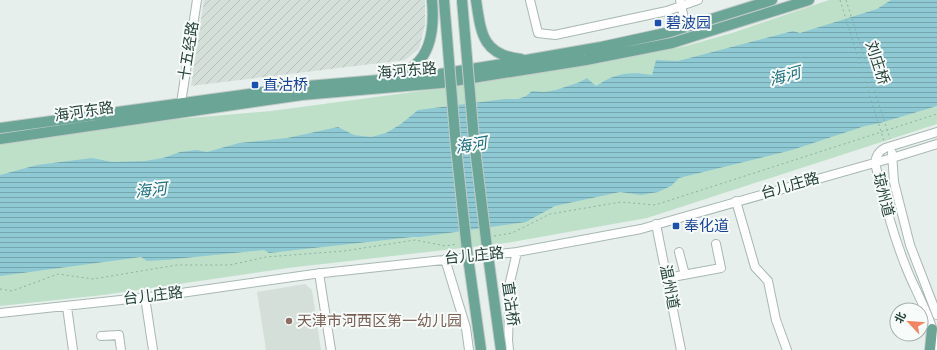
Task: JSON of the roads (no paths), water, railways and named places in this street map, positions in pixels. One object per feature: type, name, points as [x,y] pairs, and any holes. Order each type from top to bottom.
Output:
[{"type":"main road","points":[[397,78],[415,66],[424,55],[430,39],[433,12],[432,0]]},
{"type":"main road","points":[[444,0],[456,148],[467,250],[481,350]]},
{"type":"main road","name":"直沽桥","points":[[462,0],[474,140],[501,350]]},
{"type":"main road","points":[[476,0],[481,30],[485,40],[490,46],[497,52],[512,58],[531,59]]},
{"type":"main road","name":"海河东路","points":[[0,128],[307,86],[427,76],[531,59],[601,47],[686,28],[772,0]]},
{"type":"main road","name":"海河东路","points":[[0,139],[302,95],[441,84],[586,60],[672,43],[809,0]]},
{"type":"main road","points":[[930,350],[932,329]]},
{"type":"street","name":"十五经路","points":[[181,103],[197,0]]},
{"type":"street","points":[[530,0],[538,33],[555,35],[667,11],[681,3],[698,0]]},
{"type":"street","points":[[681,3],[686,28]]},
{"type":"street","points":[[889,147],[937,132]]},
{"type":"street","name":"台儿庄路","points":[[0,313],[66,307],[319,273],[517,252],[641,229],[937,144]]},
{"type":"street","name":"琼州道","points":[[936,350],[932,329],[908,272],[890,222],[875,163],[880,150],[889,147],[892,158],[894,182],[910,245],[937,315]]},
{"type":"street","points":[[736,201],[755,267],[768,281],[776,320],[787,350]]},
{"type":"street","name":"温州道","points":[[656,224],[681,350]]},
{"type":"street","points":[[667,278],[721,268],[716,244]]},
{"type":"street","points":[[509,350],[510,282],[517,252]]},
{"type":"street","points":[[679,252],[685,275]]},
{"type":"street","points":[[445,259],[466,328],[469,350]]},
{"type":"street","points":[[319,273],[331,350]]},
{"type":"street","points":[[145,297],[153,350]]},
{"type":"street","points":[[66,307],[72,350]]},
{"type":"street","points":[[101,336],[119,335],[121,350]]},
{"type":"water","name":"海河","points":[[891,0],[937,0],[937,106],[865,126],[792,150],[679,178],[671,186],[658,192],[641,195],[620,192],[555,206],[526,222],[420,237],[269,253],[264,250],[147,261],[141,257],[0,276],[0,175],[37,165],[92,158],[112,162],[145,161],[163,158],[180,152],[196,150],[207,152],[239,143],[287,138],[338,127],[354,135],[371,137],[386,133],[401,124],[418,110],[505,99],[518,99],[526,96],[532,91],[544,92],[556,90],[580,82],[587,78],[596,86],[610,78],[622,74],[636,73],[652,75],[656,60],[678,61],[793,31],[800,33],[877,9]]},
{"type":"place","name":"碧波园","points":[[658,23]]},
{"type":"place","name":"直沽桥","points":[[255,85]]},
{"type":"place","name":"奉化道","points":[[676,226]]},
{"type":"place","name":"天津市河西区第一幼儿园","points":[[289,321]]}]
